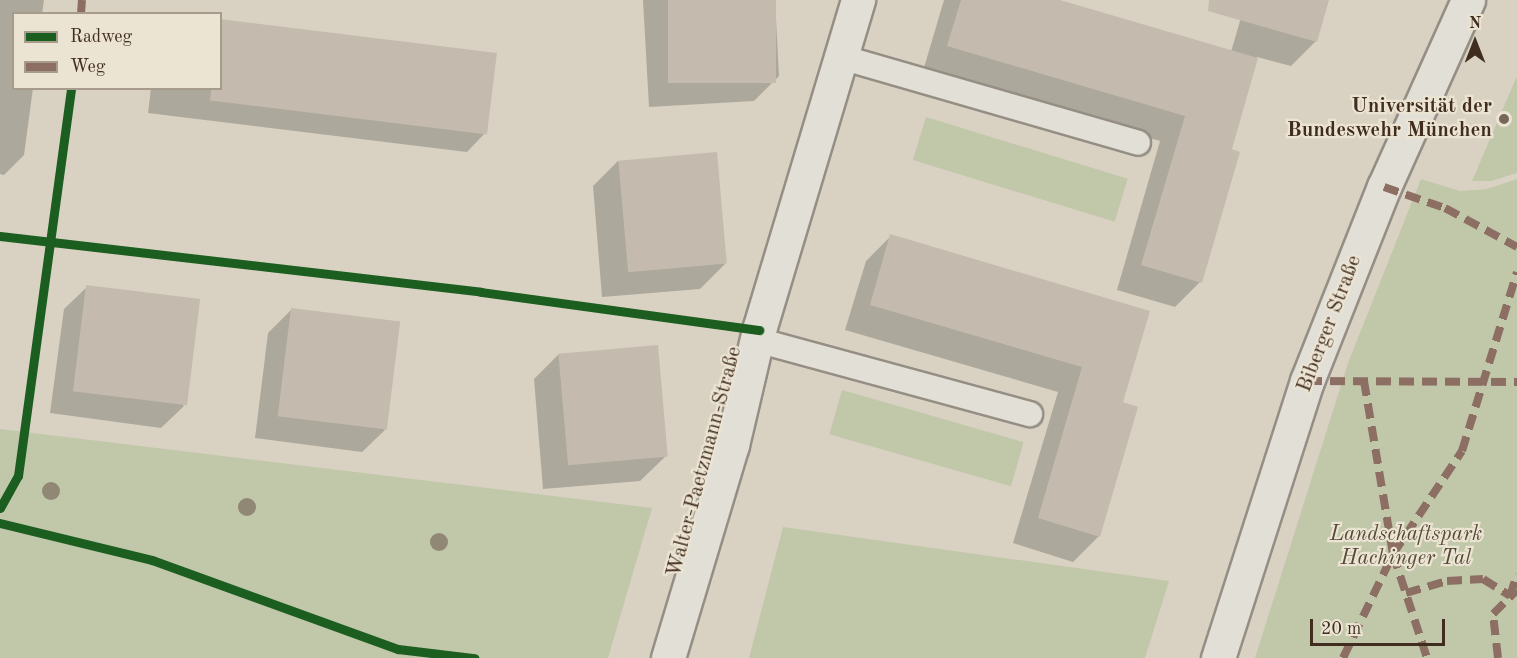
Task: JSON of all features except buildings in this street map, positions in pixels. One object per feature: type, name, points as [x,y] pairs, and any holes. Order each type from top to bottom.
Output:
[{"type":"street","name":"Walter-Paetzmann-Straße","points":[[668,658],[732,445],[757,340],[858,0]]},
{"type":"street","name":"Biberger Straße","points":[[1218,658],[1307,381],[1384,187],[1468,0]]},
{"type":"lane","points":[[842,57],[1138,143]]},
{"type":"lane","points":[[757,340],[1030,414]]},
{"type":"green space","name":"Universität der Bundeswehr München","points":[[1517,76],[1517,173],[1491,181],[1472,181]]},
{"type":"green space","points":[[926,117],[1128,179],[1115,222],[913,160]]},
{"type":"green space","name":"Landschaftspark Hachinger Tal","points":[[1421,179],[1460,191],[1487,189],[1517,179],[1517,658],[1255,658],[1348,363]]},
{"type":"green space","points":[[842,390],[1024,442],[1011,486],[829,434]]},
{"type":"green space","points":[[0,429],[652,508],[608,658],[0,658]]},
{"type":"green space","points":[[783,527],[1169,581],[1145,658],[749,658]]},
{"type":"marked path","points":[[81,12],[82,0]]},
{"type":"marked path","points":[[1384,187],[1445,208],[1517,247]]},
{"type":"marked path","points":[[1343,658],[1393,554],[1462,451],[1517,272]]},
{"type":"marked path","points":[[1307,381],[1517,382]]},
{"type":"marked path","points":[[1364,381],[1393,554],[1427,658]]},
{"type":"marked path","points":[[1510,596],[1517,574]]},
{"type":"marked path","points":[[1406,593],[1447,581],[1483,579],[1510,596]]},
{"type":"marked path","points":[[1498,658],[1493,614],[1517,590]]},
{"type":"cycle path","points":[[0,508],[18,476],[71,90]]},
{"type":"cycle path","points":[[0,236],[481,292],[759,330]]},
{"type":"cycle path","points":[[0,523],[152,560],[398,649],[474,658]]},
{"type":"place","name":"Universität der Bundeswehr München","points":[[1504,119]]}]
